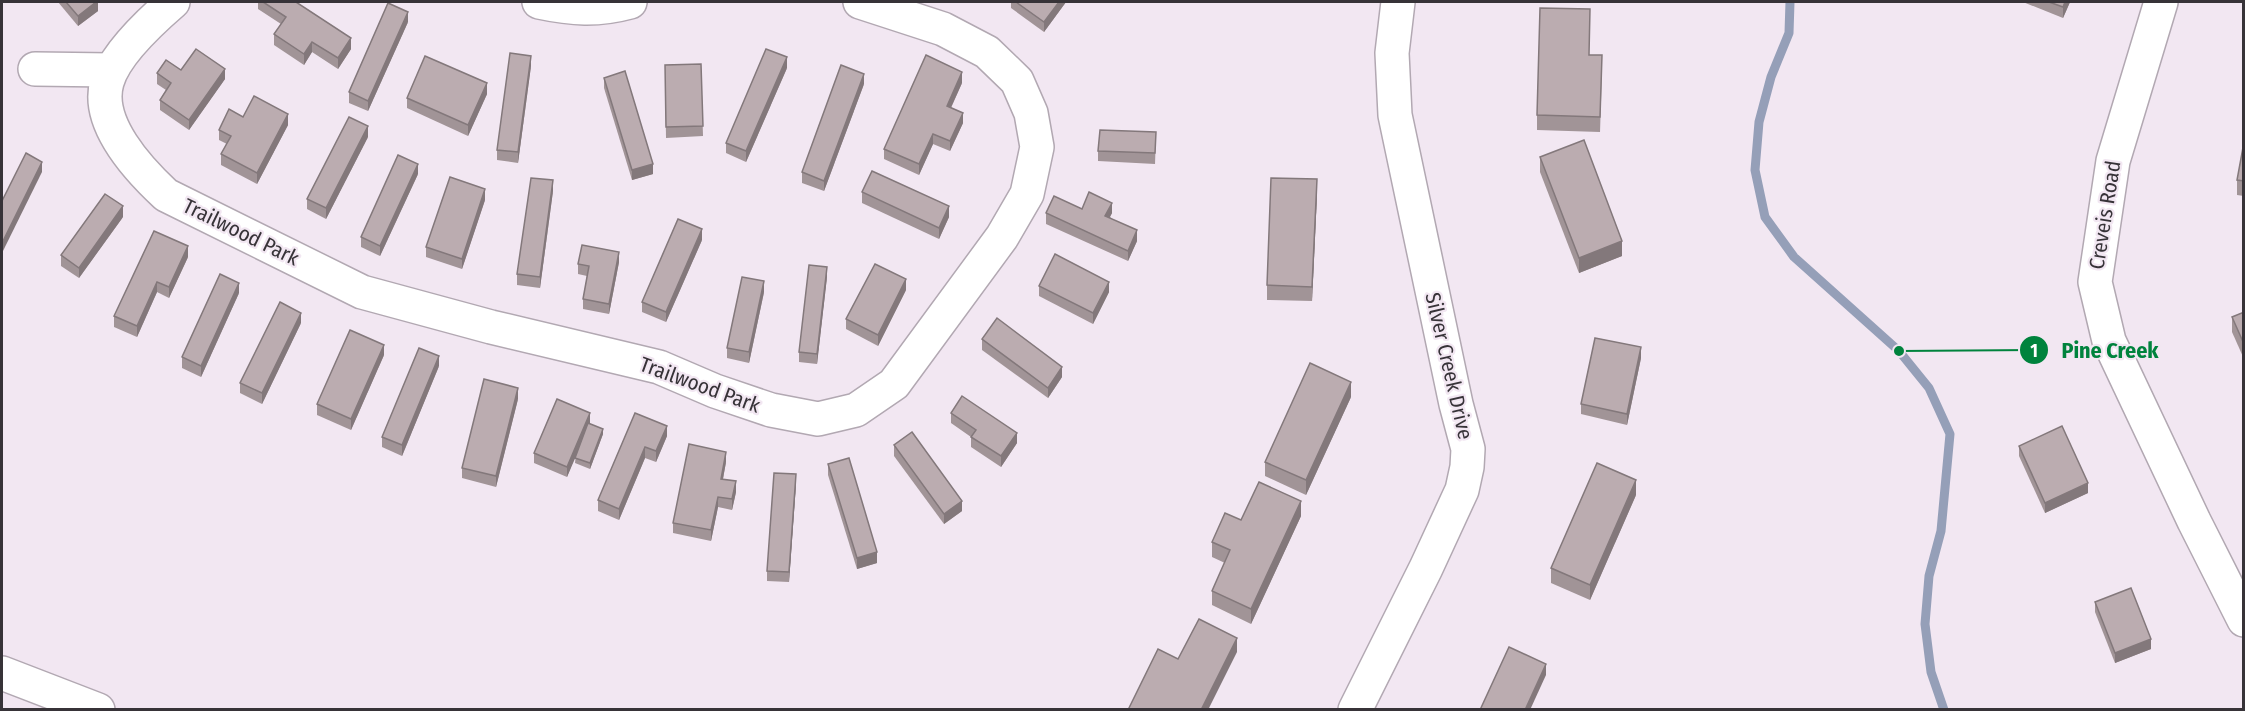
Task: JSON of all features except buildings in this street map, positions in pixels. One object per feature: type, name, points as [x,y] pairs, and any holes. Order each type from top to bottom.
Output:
[{"type":"street","name":"Trailwood Park","points":[[173,2],[156,16],[111,70],[106,84],[105,103],[117,138],[144,175],[166,195],[362,292],[492,327],[658,366],[716,391],[771,410],[818,419],[855,410],[894,384],[1002,237],[1027,194],[1037,147],[1031,113],[1017,81],[987,52],[943,29],[860,2]]},
{"type":"street","points":[[539,2],[569,8],[608,8],[630,2]]},
{"type":"street","name":"Silver Creek Drive","points":[[1355,710],[1462,490],[1467,467],[1468,449],[1448,371],[1395,115],[1392,53],[1398,2]]},
{"type":"street","name":"Creveis Road","points":[[2161,2],[2113,161],[2095,282],[2109,341],[2194,521],[2244,620]]},
{"type":"street","points":[[34,69],[111,70]]},
{"type":"street","points":[[2,673],[98,710]]},
{"type":"waterway","points":[[1790,2],[1789,33],[1771,77],[1759,122],[1755,170],[1765,217],[1794,257],[1899,351],[1929,388],[1950,434],[1941,531],[1929,576],[1925,624],[1931,672],[1944,710]]},
{"type":"place","name":"Pine Creek","points":[[1899,351]]}]
